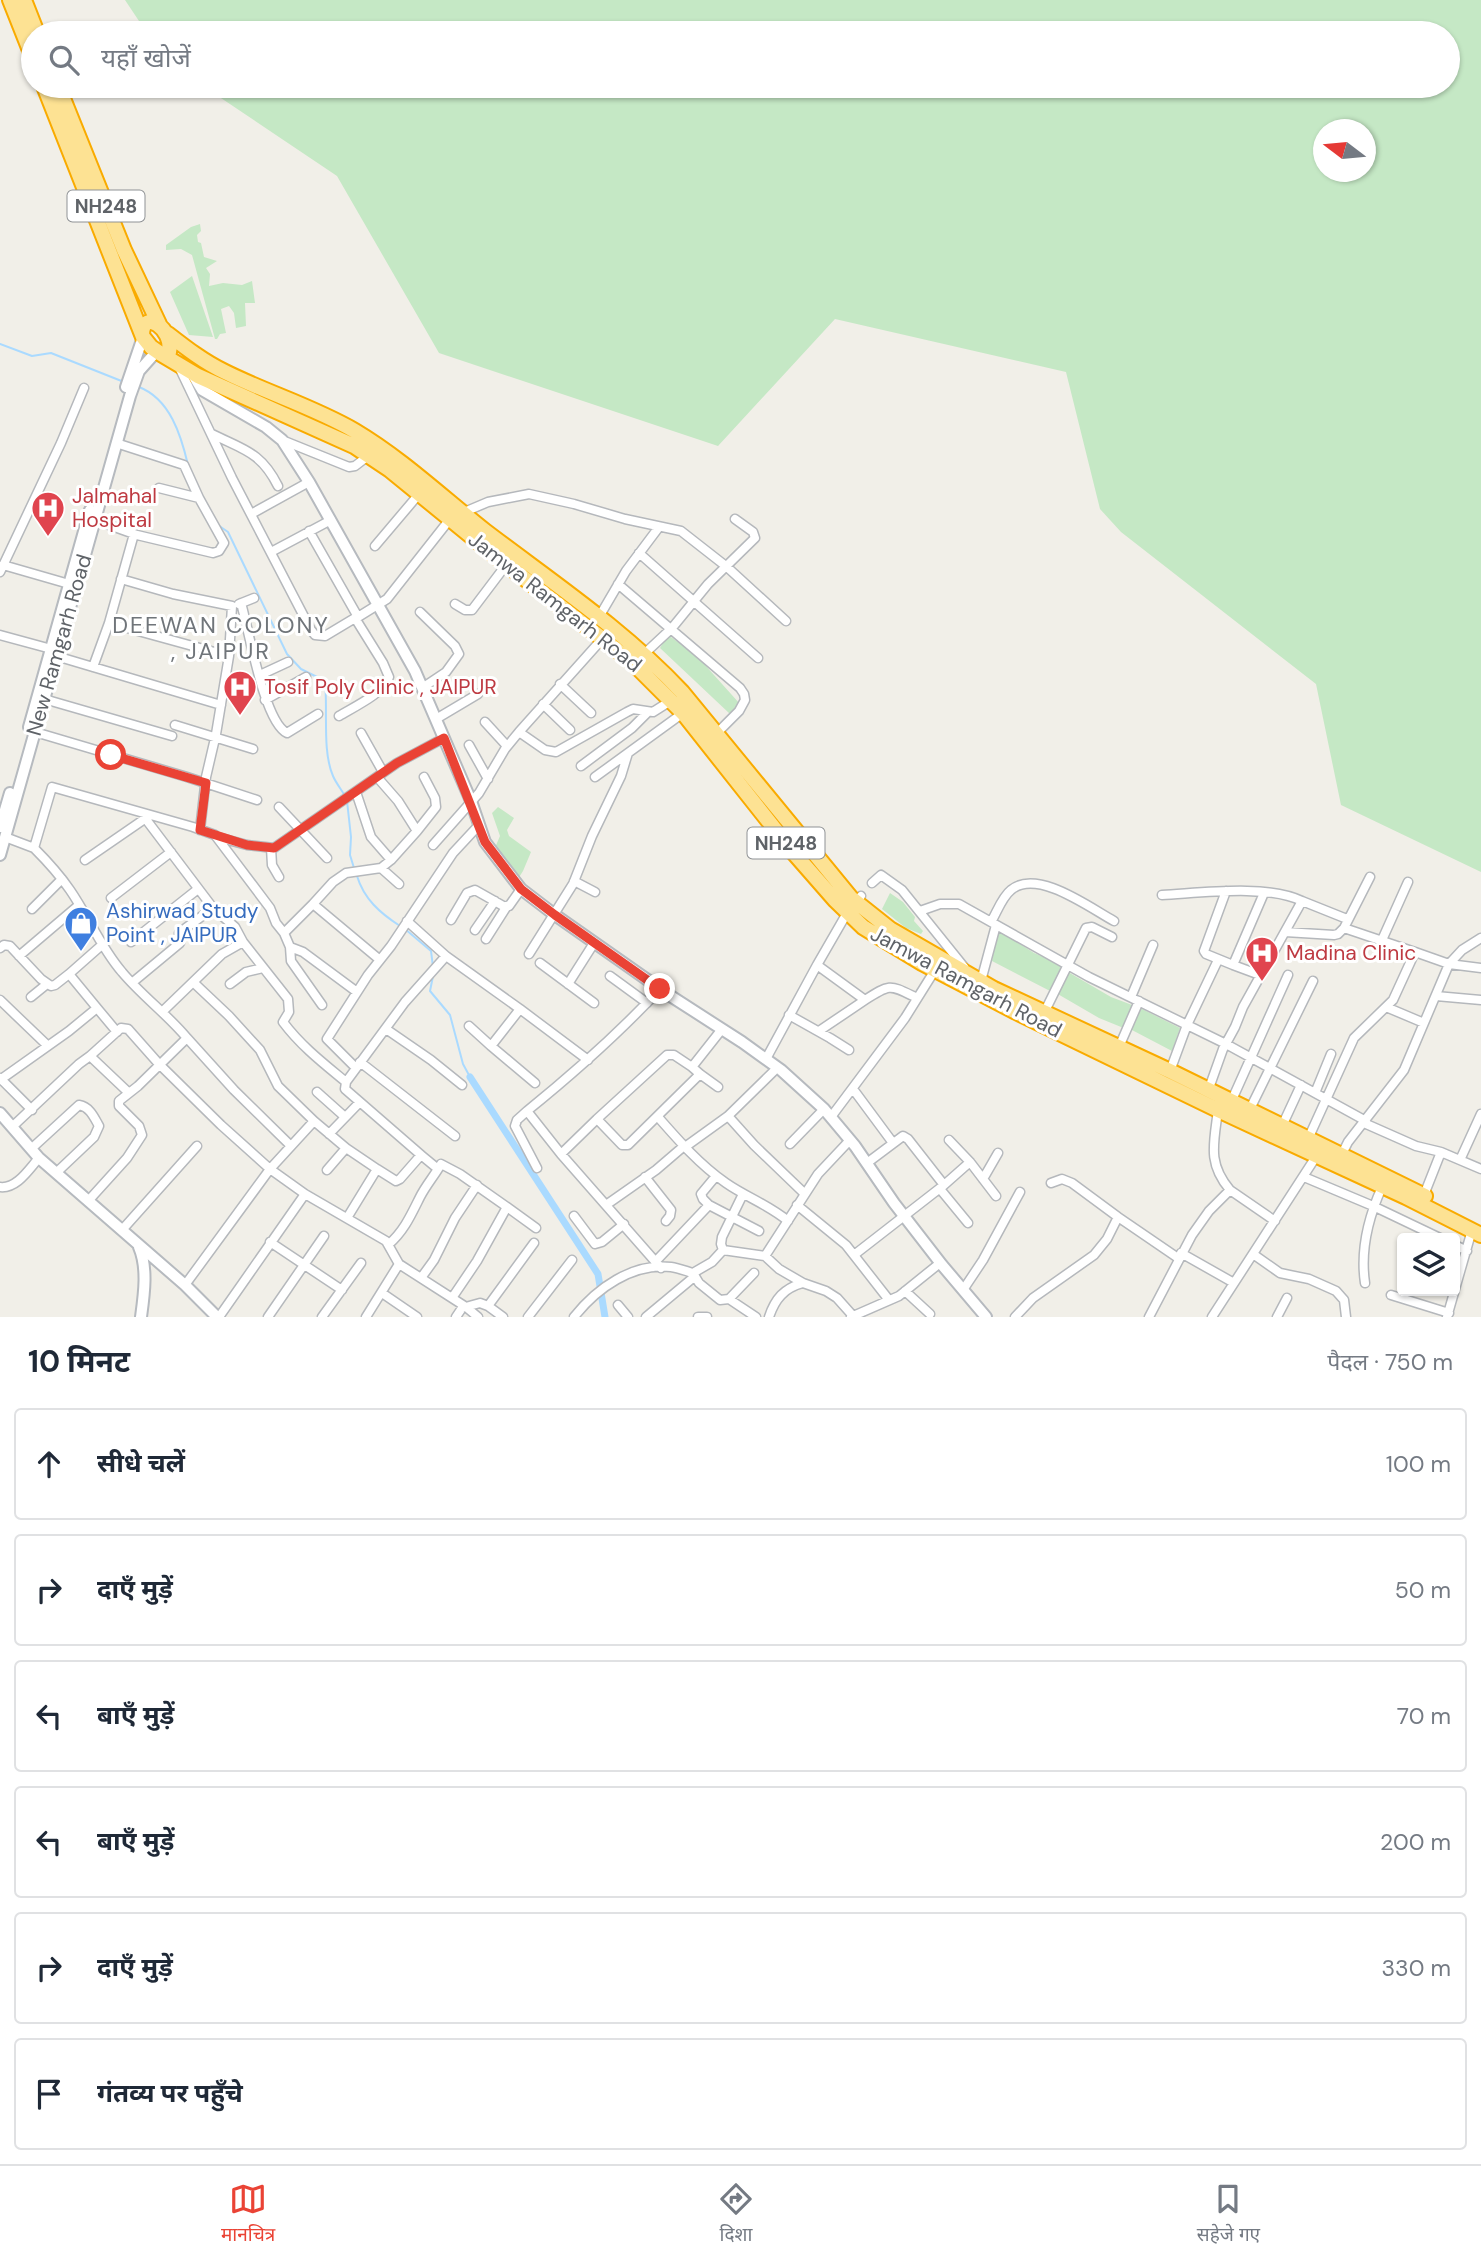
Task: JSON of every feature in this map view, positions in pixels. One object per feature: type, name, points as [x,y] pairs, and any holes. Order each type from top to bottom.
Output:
[{"type":"highway","points":[[10,0],[21,28]]},
{"type":"highway","points":[[23,0],[32,21]]},
{"type":"highway","name":"NH248","points":[[49,98],[142,335],[159,353]]},
{"type":"highway","name":"Jamwa Ramgarh Road","points":[[63,98],[124,250],[163,329],[197,356],[222,371],[353,430],[404,464],[506,565],[643,655],[667,676],[716,734],[855,904],[876,936],[1016,1012],[1320,1151],[1382,1187],[1478,1230]]},
{"type":"highway","points":[[142,335],[143,326],[149,321],[163,329],[170,344],[169,352],[159,353]]},
{"type":"highway","name":"Jamwa Ramgarh Road","points":[[159,353],[191,372],[343,440],[599,617],[607,633],[631,661],[672,700],[793,852],[855,904],[890,929],[976,979],[1208,1091],[1224,1106],[1249,1111],[1308,1139],[1320,1151],[1341,1156],[1424,1195],[1478,1230]]},
{"type":"street","points":[[128,393],[142,335]]},
{"type":"street","points":[[135,370],[159,353]]},
{"type":"street","points":[[178,364],[251,514],[315,635],[325,636],[387,600],[456,516],[488,502],[529,494],[681,531],[727,567],[786,621]]},
{"type":"street","points":[[191,372],[202,390],[266,427],[282,440],[349,467],[355,466],[368,456]]},
{"type":"street","points":[[69,584],[2,569],[84,388]]},
{"type":"street","name":"New Ramgarh Road","points":[[0,855],[5,813],[117,443],[128,393]]},
{"type":"street","name":"New Ramgarh Road","points":[[5,813],[44,699],[69,584],[128,393]]},
{"type":"street","points":[[212,434],[258,457],[272,473],[278,486]]},
{"type":"street","points":[[282,440],[331,520],[422,688],[471,801],[485,842],[521,889],[660,989],[766,1059],[827,1113],[850,1140],[940,1263],[986,1317]]},
{"type":"street","points":[[94,520],[134,534],[213,554],[219,551],[224,543],[184,465],[117,443]]},
{"type":"street","points":[[251,514],[309,482]]},
{"type":"street","points":[[159,488],[199,498]]},
{"type":"street","points":[[375,546],[419,494]]},
{"type":"street","points":[[643,655],[672,628],[708,584],[755,538],[753,532],[735,519]]},
{"type":"street","points":[[271,552],[331,520]]},
{"type":"street","points":[[599,617],[618,584],[659,527]]},
{"type":"street","points":[[309,531],[383,663],[389,681],[360,704],[339,716]]},
{"type":"street","points":[[93,667],[109,623],[134,534]]},
{"type":"street","points":[[639,553],[758,658]]},
{"type":"street","points":[[455,604],[465,610],[472,610],[506,565]]},
{"type":"street","points":[[121,579],[173,594],[237,604],[254,598]]},
{"type":"street","points":[[618,584],[672,628],[744,694],[745,700],[739,711],[716,734]]},
{"type":"street","points":[[200,830],[237,604]]},
{"type":"street","points":[[237,604],[260,675],[265,700],[285,732],[290,732],[318,714]]},
{"type":"street","points":[[420,612],[455,646],[459,654],[446,672],[422,688]]},
{"type":"street","points":[[109,623],[229,656]]},
{"type":"street","points":[[433,845],[479,793],[507,746],[607,633]]},
{"type":"street","points":[[0,635],[93,667],[221,705]]},
{"type":"street","points":[[260,675],[288,662]]},
{"type":"street","points":[[265,700],[306,677]]},
{"type":"street","points":[[561,684],[591,713]]},
{"type":"street","points":[[436,719],[478,694]]},
{"type":"street","points":[[44,699],[172,736]]},
{"type":"street","points":[[519,732],[545,750],[556,752],[633,709],[653,712],[672,700]]},
{"type":"street","points":[[543,704],[570,730]]},
{"type":"street","points":[[581,766],[632,728],[648,712]]},
{"type":"street","points":[[595,777],[683,713]]},
{"type":"street","points":[[485,722],[507,746]]},
{"type":"street","points":[[175,725],[253,749]]},
{"type":"street","points":[[34,732],[257,800]]},
{"type":"street","points":[[361,733],[380,775],[417,831]]},
{"type":"street","points":[[34,849],[52,787],[217,837],[247,845],[274,848],[407,757],[444,738]]},
{"type":"street","points":[[469,745],[488,779]]},
{"type":"street","points":[[529,954],[574,881],[621,776],[628,753]]},
{"type":"street","points":[[284,933],[333,882],[346,873],[381,868],[391,860],[436,807],[435,798],[424,777]]},
{"type":"street","points":[[354,793],[371,837],[391,860]]},
{"type":"street","points":[[279,807],[327,858]]},
{"type":"street","points":[[145,816],[198,889],[213,908],[235,928],[288,999],[289,1012],[283,1022],[312,1054],[345,1082]]},
{"type":"street","points":[[85,860],[145,816]]},
{"type":"street","points":[[455,1136],[327,1039],[453,853],[479,825]]},
{"type":"street","points":[[3,832],[34,849],[62,879],[123,974],[133,982],[138,991],[163,1010],[234,1090],[291,1146]]},
{"type":"street","points":[[217,837],[270,908],[290,947],[291,961],[322,1005]]},
{"type":"street","points":[[271,848],[272,865],[279,877]]},
{"type":"street","points":[[111,898],[171,852]]},
{"type":"street","points":[[381,868],[399,884]]},
{"type":"street","points":[[872,883],[881,875],[902,890],[976,979]]},
{"type":"street","points":[[1285,932],[1334,935],[1341,932],[1370,877]]},
{"type":"street","points":[[32,909],[62,879]]},
{"type":"street","points":[[574,881],[595,892]]},
{"type":"street","points":[[976,979],[994,923],[1008,893],[1014,887],[1032,882],[1049,886],[1114,921]]},
{"type":"street","points":[[1382,940],[1408,882]]},
{"type":"street","points":[[131,942],[198,889]]},
{"type":"street","points":[[486,939],[521,889]]},
{"type":"street","points":[[451,920],[471,890],[507,906]]},
{"type":"street","points":[[1162,895],[1226,891],[1264,893],[1296,898],[1348,919]]},
{"type":"street","points":[[1226,891],[1204,948],[1206,954],[1260,975]]},
{"type":"street","points":[[1233,965],[1264,893]]},
{"type":"street","points":[[475,930],[495,901]]},
{"type":"street","points":[[1208,1091],[1226,1044],[1260,975],[1302,901]]},
{"type":"street","points":[[313,904],[380,960]]},
{"type":"street","points":[[766,1059],[817,965],[855,904]]},
{"type":"street","points":[[920,911],[940,904],[959,904],[1067,965],[1226,1044],[1365,1122],[1416,1146],[1441,1152],[1481,1168]]},
{"type":"street","points":[[19,956],[79,905]]},
{"type":"street","points":[[133,982],[180,943],[179,933],[213,908]]},
{"type":"street","points":[[405,925],[588,1060]]},
{"type":"street","points":[[1044,1013],[1086,928],[1092,927],[1112,937]]},
{"type":"street","points":[[1344,928],[1449,964],[1481,968]]},
{"type":"street","points":[[1341,1156],[1404,1069],[1449,964],[1462,950],[1481,938]]},
{"type":"street","points":[[163,1010],[222,954],[243,942]]},
{"type":"street","points":[[568,984],[594,943]]},
{"type":"street","points":[[0,948],[8,945],[47,984],[55,985],[103,944]]},
{"type":"street","points":[[1119,1047],[1153,945]]},
{"type":"street","points":[[290,947],[303,952],[357,992]]},
{"type":"street","points":[[1308,1139],[1354,1038],[1393,1000],[1415,952]]},
{"type":"street","points":[[438,1169],[359,1103],[345,1089],[345,1082],[417,988],[446,956]]},
{"type":"street","points":[[1170,1071],[1187,1025],[1218,960]]},
{"type":"street","points":[[540,963],[594,1003]]},
{"type":"street","points":[[817,965],[865,1000]]},
{"type":"street","points":[[230,984],[246,972],[263,968]]},
{"type":"street","points":[[790,1144],[853,1088],[905,1018],[935,970]]},
{"type":"street","points":[[69,974],[117,1032]]},
{"type":"street","points":[[1275,1221],[1230,1190],[1216,1170],[1213,1158],[1224,1106],[1250,1058],[1288,975]]},
{"type":"street","points":[[610,976],[647,1003]]},
{"type":"street","points":[[1249,1111],[1313,981]]},
{"type":"street","points":[[193,982],[260,1050],[278,1086],[345,1148],[396,1181],[400,1180],[421,1155]]},
{"type":"street","points":[[31,997],[47,984]]},
{"type":"street","points":[[819,1031],[884,988],[895,987],[917,998]]},
{"type":"street","points":[[537,1168],[515,1126],[517,1120],[588,1060],[660,989]]},
{"type":"street","points":[[1436,996],[1481,1000]]},
{"type":"street","points":[[0,1000],[48,1046]]},
{"type":"street","points":[[1386,1007],[1424,1023]]},
{"type":"street","points":[[32,1110],[0,1079],[97,1008]]},
{"type":"street","points":[[491,1046],[520,1009]]},
{"type":"street","points":[[789,1015],[849,1050]]},
{"type":"street","points":[[469,1026],[535,1083]]},
{"type":"street","points":[[12,1127],[121,1028],[128,1029],[159,1064],[270,1169],[305,1194],[389,1244],[399,1264],[478,1317]]},
{"type":"street","points":[[386,1029],[462,1085]]},
{"type":"street","points":[[692,1068],[722,1029]]},
{"type":"street","points":[[89,1200],[127,1158],[142,1135],[139,1126],[119,1107],[119,1101],[187,1038]]},
{"type":"street","points":[[1315,1093],[1331,1054]]},
{"type":"street","points":[[561,1154],[662,1057],[674,1055],[718,1087]]},
{"type":"street","points":[[90,1056],[128,1093]]},
{"type":"street","points":[[607,1205],[728,1116],[777,1068]]},
{"type":"street","points":[[597,1119],[625,1146],[700,1074]]},
{"type":"street","points":[[1282,1126],[1301,1085]]},
{"type":"street","points":[[853,1088],[893,1143]]},
{"type":"street","points":[[317,1092],[345,1117]]},
{"type":"street","points":[[329,1134],[359,1103]]},
{"type":"street","points":[[0,1187],[13,1185],[68,1113],[79,1105],[84,1106],[93,1114],[99,1126],[98,1130],[94,1137],[56,1172]]},
{"type":"street","points":[[527,1111],[561,1154],[658,1264]]},
{"type":"street","points":[[0,1113],[35,1153],[218,1317],[305,1194]]},
{"type":"street","points":[[1460,1160],[1481,1114]]},
{"type":"street","points":[[728,1116],[805,1194]]},
{"type":"street","points":[[658,1117],[698,1162],[788,1221]]},
{"type":"street","points":[[185,1285],[270,1169],[314,1121]]},
{"type":"street","points":[[867,1163],[901,1137],[908,1139],[968,1223]]},
{"type":"street","points":[[765,1256],[818,1174],[850,1140]]},
{"type":"street","points":[[949,1140],[996,1196]]},
{"type":"street","points":[[122,1230],[197,1146]]},
{"type":"street","points":[[327,1170],[345,1148]]},
{"type":"street","points":[[1212,1317],[1320,1151]]},
{"type":"street","points":[[1424,1195],[1441,1152]]},
{"type":"street","points":[[983,1180],[998,1153]]},
{"type":"street","points":[[854,1255],[970,1162]]},
{"type":"street","points":[[389,1244],[407,1224],[420,1196],[442,1164],[477,1185],[536,1228]]},
{"type":"street","points":[[347,1218],[377,1169]]},
{"type":"street","points":[[716,1176],[701,1194],[702,1199],[759,1231]]},
{"type":"street","points":[[646,1177],[671,1210],[666,1221]]},
{"type":"street","points":[[1304,1177],[1430,1233]]},
{"type":"street","points":[[1051,1183],[1062,1179],[1072,1183],[1118,1217],[1180,1256],[1234,1283]]},
{"type":"street","points":[[421,1278],[477,1185]]},
{"type":"street","points":[[1366,1283],[1362,1261],[1366,1234],[1373,1206],[1382,1187]]},
{"type":"street","points":[[1149,1317],[1180,1256],[1209,1212],[1230,1190]]},
{"type":"street","points":[[963,1290],[983,1260],[1020,1192]]},
{"type":"street","points":[[723,1250],[722,1237],[743,1194]]},
{"type":"street","points":[[658,1264],[709,1205]]},
{"type":"street","points":[[797,1205],[837,1237],[889,1300]]},
{"type":"street","points":[[452,1298],[477,1261],[507,1207]]},
{"type":"street","points":[[575,1216],[595,1244],[602,1242],[624,1224]]},
{"type":"street","points":[[1015,1317],[1033,1298],[1094,1255],[1107,1239],[1118,1217]]},
{"type":"street","points":[[1391,1295],[1448,1315],[1466,1251],[1478,1230]]},
{"type":"street","points":[[268,1317],[324,1236]]},
{"type":"street","points":[[136,1242],[143,1257],[144,1296],[141,1317]]},
{"type":"street","points":[[270,1242],[342,1290]]},
{"type":"street","points":[[488,1306],[534,1243]]},
{"type":"street","points":[[1460,1248],[1466,1251]]},
{"type":"street","points":[[723,1250],[765,1256],[779,1269],[803,1283],[837,1298],[852,1316],[905,1291],[940,1263]]},
{"type":"street","points":[[646,1317],[723,1250]]},
{"type":"street","points":[[1253,1254],[1280,1273],[1310,1279],[1336,1292],[1343,1300],[1346,1317]]},
{"type":"street","points":[[528,1317],[572,1260]]},
{"type":"street","points":[[322,1317],[360,1263]]},
{"type":"street","points":[[366,1317],[399,1264]]},
{"type":"street","points":[[574,1317],[611,1283],[631,1272],[658,1264],[693,1275],[720,1300],[729,1299],[754,1273]]},
{"type":"street","points":[[769,1317],[779,1296],[794,1285],[803,1283]]},
{"type":"street","points":[[905,1291],[930,1314]]},
{"type":"street","points":[[382,1293],[417,1317]]},
{"type":"street","points":[[1279,1316],[1287,1298]]},
{"type":"street","points":[[729,1299],[756,1317]]},
{"type":"street","points":[[456,1317],[462,1308],[480,1303],[503,1317]]},
{"type":"street","points":[[618,1305],[628,1317]]},
{"type":"street","points":[[867,1309],[876,1317]]},
{"type":"street","points":[[698,1317],[707,1317]]},
{"type":"green space","points":[[125,0],[1481,0],[1481,872],[1341,805],[1316,684],[1121,532],[1100,509],[1066,372],[835,319],[718,446],[439,353],[337,176],[221,98],[1460,98],[1460,21],[139,21]]},
{"type":"green space","points":[[200,224],[201,231],[197,235],[204,257],[217,261],[206,268],[210,274],[209,286],[223,283],[242,285],[252,281],[255,303],[245,303],[246,326],[236,328],[234,313],[229,306],[221,309],[226,333],[220,334],[217,339],[192,255],[181,249],[166,250],[166,245],[191,227]]},
{"type":"green space","points":[[192,276],[213,337],[189,335],[170,292]]},
{"type":"green space","points":[[668,635],[696,655],[740,704],[730,714],[660,648]]},
{"type":"green space","points":[[498,807],[514,818],[507,830],[509,836],[531,852],[516,882],[494,850],[500,836],[492,813]]},
{"type":"green space","points":[[890,893],[903,902],[915,917],[914,921],[923,931],[921,934],[906,928],[882,909]]},
{"type":"green space","points":[[998,930],[1034,953],[1060,964],[1061,972],[1052,992],[992,961]]},
{"type":"green space","points":[[1068,972],[1111,997],[1180,1028],[1172,1051],[1130,1029],[1099,1018],[1056,993]]},
{"type":"waterway","points":[[0,344],[32,356],[51,353],[124,382]]},
{"type":"waterway","points":[[139,387],[159,400],[166,409],[178,430],[188,465]]},
{"type":"waterway","points":[[218,525],[228,532],[287,654],[301,669],[325,681],[328,755],[333,776],[345,796]]},
{"type":"waterway","points":[[347,801],[350,855],[354,868]]},
{"type":"waterway","points":[[357,876],[374,905],[400,926]]},
{"type":"waterway","points":[[405,929],[431,951],[433,967]]},
{"type":"waterway","points":[[433,976],[430,991],[450,1015],[463,1064],[470,1077]]},
{"type":"waterway","points":[[470,1077],[598,1274],[605,1317]]},
{"type":"place","name":"Jalmahal Hospital","points":[[48,538]]},
{"type":"place","name":"Tosif Poly Clinic , JAIPUR","points":[[240,717]]},
{"type":"place","name":"Ashirwad Study Point , JAIPUR","points":[[81,953]]},
{"type":"place","name":"Madina Clinic","points":[[1262,983]]},
{"type":"district","name":"DEEWAN COLONY , JAIPUR","points":[[221,638]]},
{"type":"route","points":[[111,755],[206,783],[200,830],[247,845],[274,848],[397,763],[444,738],[485,842],[521,889],[660,989]]}]
